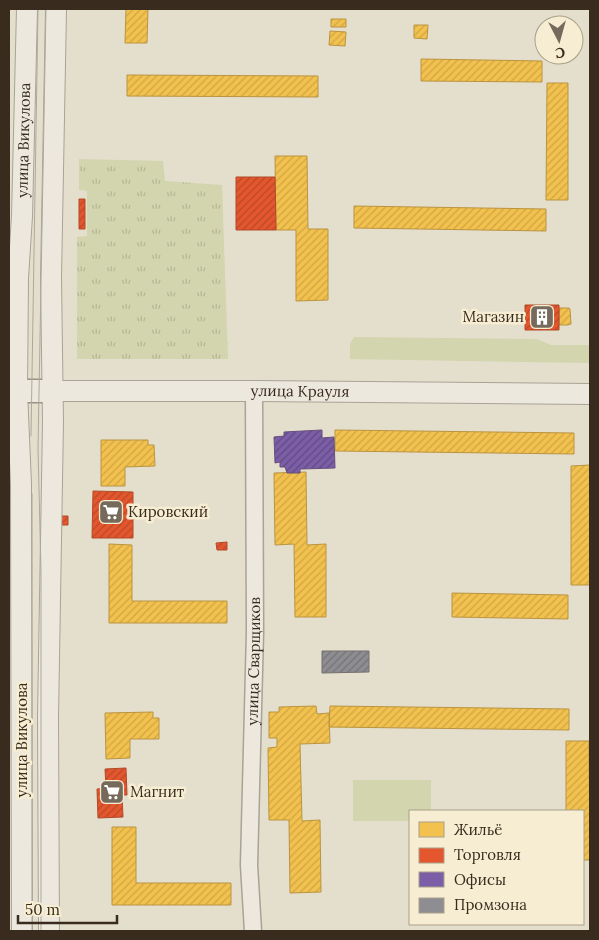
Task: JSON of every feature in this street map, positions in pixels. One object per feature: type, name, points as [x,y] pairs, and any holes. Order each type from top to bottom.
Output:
[{"type":"main road","name":"улица Крауля","points":[[13,391],[52,391]]},
{"type":"street","name":"улица Викулова","points":[[22,931],[21,494],[13,391],[22,216],[27,9]]},
{"type":"street","name":"улица Викулова","points":[[49,931],[48,716],[52,391],[51,278],[56,9]]},
{"type":"street","name":"улица Крауля","points":[[52,391],[590,394]]},
{"type":"street","name":"улица Сварщиков","points":[[253,931],[249,865],[255,632],[254,391]]},
{"type":"green space","points":[[79,159],[163,161],[165,181],[222,185],[228,359],[77,359],[77,237],[87,236],[87,191],[79,190]]},
{"type":"green space","points":[[354,337],[537,339],[551,345],[590,345],[590,363],[350,359],[350,344]]},
{"type":"green space","points":[[353,780],[431,780],[431,810],[409,810],[409,821],[353,821]]},
{"type":"building: Жильё","points":[[126,9],[148,9],[147,43],[125,43]]},
{"type":"building: Жильё","points":[[331,19],[346,19],[346,27],[331,27]]},
{"type":"building: Жильё","points":[[414,25],[428,25],[427,39],[414,38]]},
{"type":"building: Жильё","points":[[330,31],[346,32],[345,46],[329,45]]},
{"type":"building: Жильё","points":[[421,59],[534,61],[534,65],[542,65],[542,82],[421,81]]},
{"type":"building: Жильё","points":[[127,75],[318,76],[318,97],[127,96]]},
{"type":"building: Жильё","points":[[547,83],[568,83],[568,200],[546,200]]},
{"type":"building: Жильё","points":[[275,156],[307,156],[308,229],[328,229],[328,300],[296,301],[296,230],[276,230]]},
{"type":"building: Жильё","points":[[354,206],[546,209],[546,231],[354,228]]},
{"type":"building: Жильё","points":[[559,308],[570,309],[571,324],[559,325]]},
{"type":"building: Жильё","points":[[335,430],[574,433],[574,454],[335,451]]},
{"type":"building: Жильё","points":[[101,440],[148,440],[148,445],[154,445],[155,466],[125,467],[125,486],[101,486]]},
{"type":"building: Жильё","points":[[590,465],[590,585],[571,585],[571,466]]},
{"type":"building: Жильё","points":[[306,472],[307,545],[326,544],[326,617],[295,617],[294,544],[275,545],[274,473]]},
{"type":"building: Жильё","points":[[109,544],[132,545],[132,601],[227,601],[227,623],[109,623]]},
{"type":"building: Жильё","points":[[452,593],[568,595],[568,619],[452,617]]},
{"type":"building: Жильё","points":[[316,706],[317,714],[329,713],[330,743],[300,744],[302,821],[320,820],[321,892],[290,893],[289,820],[269,820],[268,748],[277,747],[277,738],[269,738],[269,712],[279,712],[279,707]]},
{"type":"building: Жильё","points":[[330,706],[569,709],[569,730],[329,727]]},
{"type":"building: Жильё","points":[[153,712],[153,718],[159,718],[159,739],[130,739],[130,758],[106,759],[105,713]]},
{"type":"building: Жильё","points":[[566,741],[589,741],[590,860],[584,860],[584,810],[566,810]]},
{"type":"building: Жильё","points":[[112,827],[136,827],[136,883],[231,883],[231,905],[112,905]]},
{"type":"building: Торговля","points":[[236,177],[275,177],[276,230],[236,230]]},
{"type":"building: Торговля","points":[[79,199],[85,199],[85,229],[79,229]]},
{"type":"building: Торговля","name":"Магазин","points":[[525,305],[559,305],[559,330],[525,330]]},
{"type":"building: Торговля","points":[[93,491],[133,492],[133,538],[92,538]]},
{"type":"building: Торговля","points":[[60,516],[68,516],[68,525],[60,525]]},
{"type":"building: Торговля","points":[[227,542],[227,550],[217,550],[216,543]]},
{"type":"building: Торговля","name":"Магнит","points":[[126,768],[127,795],[122,795],[123,817],[98,818],[97,789],[106,788],[105,769]]},
{"type":"building: Офисы","points":[[322,430],[322,438],[334,437],[335,468],[300,469],[300,473],[287,473],[285,467],[280,467],[280,462],[275,463],[274,437],[284,436],[284,432]]},
{"type":"building: Промзона","points":[[322,651],[369,651],[369,672],[322,673]]},
{"type":"tram line","points":[[31,436],[38,9]]},
{"type":"tram line","points":[[41,931],[41,571],[38,448],[46,9]]},
{"type":"tram line","points":[[32,494],[32,931]]},
{"type":"place","name":"Магазин","points":[[542,317]]},
{"type":"place","name":"Кировский","points":[[111,512]]},
{"type":"place","name":"Магнит","points":[[112,792]]}]
